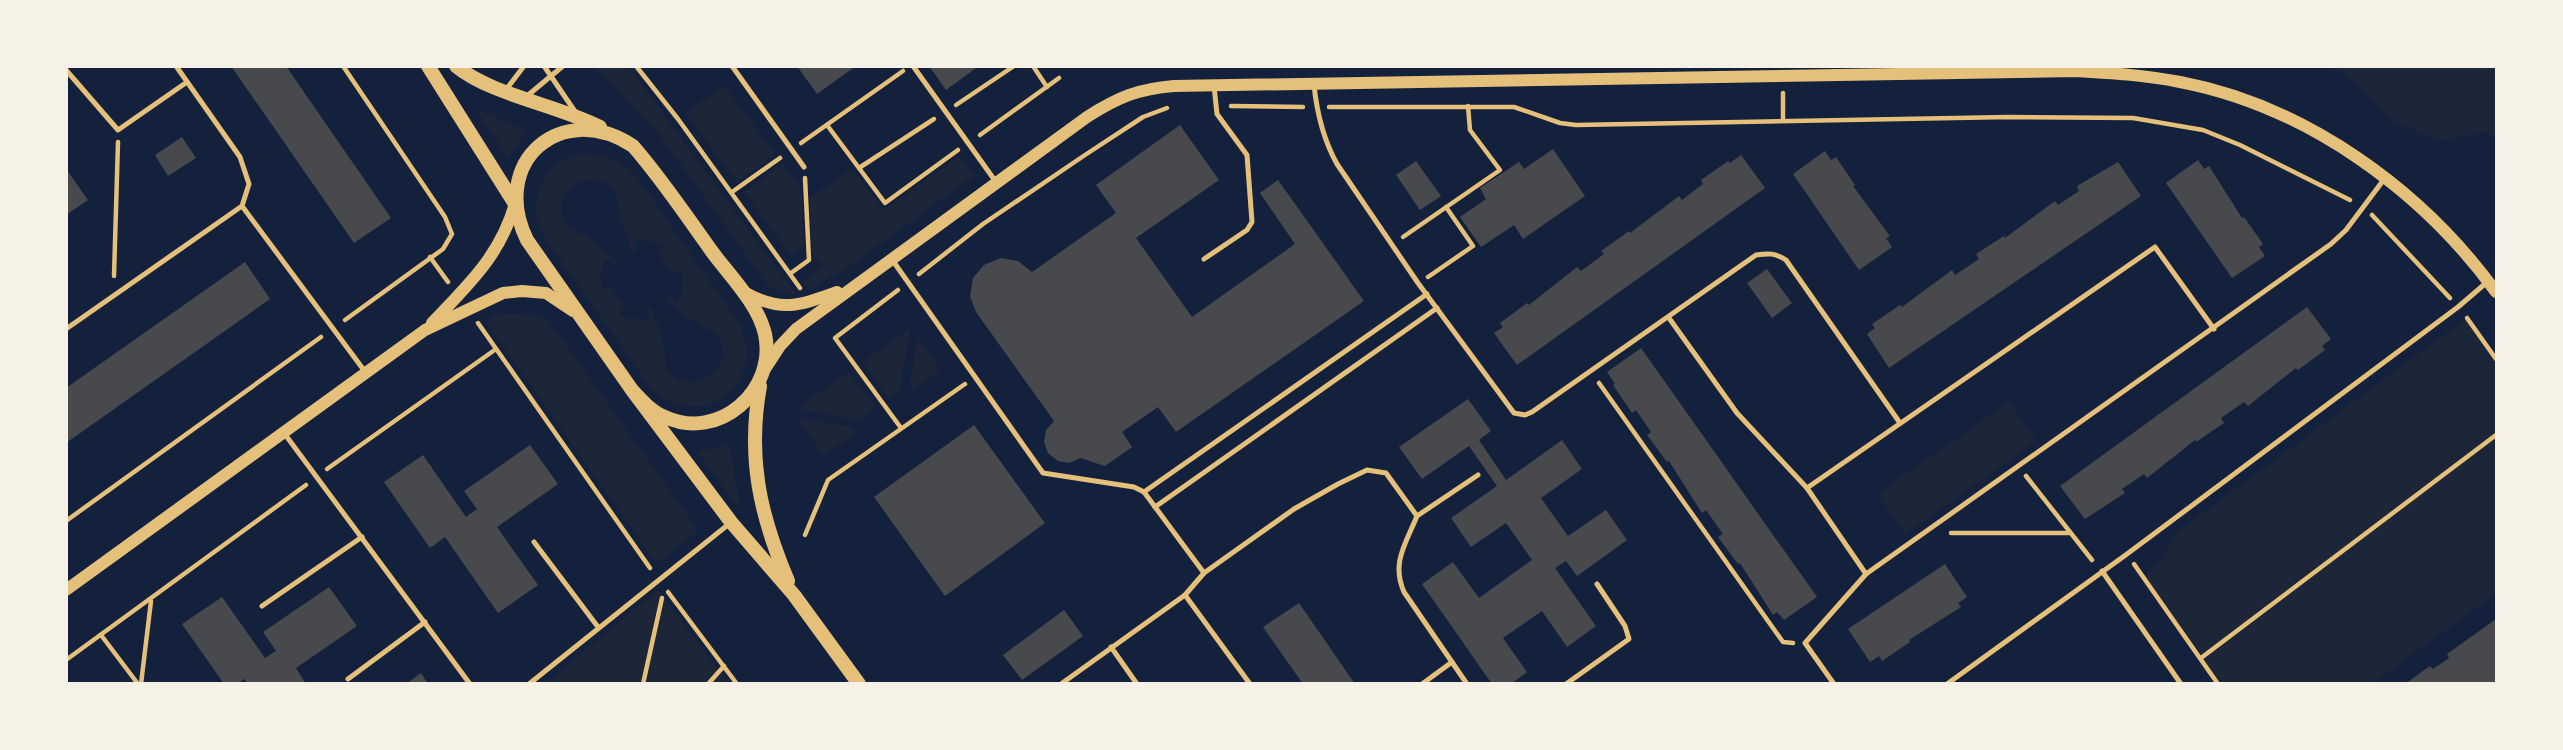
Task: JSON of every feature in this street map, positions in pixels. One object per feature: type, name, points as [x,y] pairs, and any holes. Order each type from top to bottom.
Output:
[{"type":"main road","points":[[428,66],[515,204]]},
{"type":"main road","points":[[456,66],[464,73],[505,91],[578,116],[633,146],[761,321],[766,351],[755,425],[755,472],[766,525],[794,595]]},
{"type":"main road","points":[[617,135],[581,128],[563,132],[532,153],[522,168],[516,186],[518,223],[527,240],[632,390],[731,522],[794,595],[859,684]]},
{"type":"main road","points":[[632,390],[645,404],[664,417],[682,423],[701,423],[720,419],[736,410],[750,397],[763,372]]},
{"type":"street","points":[[763,372],[780,346],[796,329],[1087,117],[1125,95],[1155,88],[1214,85],[2006,69],[2123,74],[2180,82],[2216,91],[2260,107],[2300,125],[2348,152],[2416,202],[2441,225],[2497,292]]},
{"type":"street","points":[[425,330],[493,254],[503,239],[515,204]]},
{"type":"street","points":[[740,289],[759,301],[776,306],[792,306],[851,287]]},
{"type":"street","points":[[66,590],[425,330],[494,297],[522,290],[546,293],[564,303],[584,320]]},
{"type":"lane","points":[[66,330],[242,206],[249,184],[240,157],[176,66]]},
{"type":"lane","points":[[505,91],[524,66]]},
{"type":"lane","points":[[544,66],[578,116]]},
{"type":"lane","points":[[525,98],[562,66]]},
{"type":"lane","points":[[732,66],[804,167]]},
{"type":"lane","points":[[911,66],[996,182]]},
{"type":"lane","points":[[66,70],[118,130],[187,82]]},
{"type":"lane","points":[[1205,260],[1247,230],[1252,222],[1247,155],[1217,114],[1214,85]]},
{"type":"lane","points":[[1314,85],[1317,107],[1332,155],[1418,283],[1514,413],[1525,415],[1532,412],[1756,255],[1768,253],[1777,254],[1786,260],[1900,424]]},
{"type":"lane","points":[[1834,684],[1805,643],[1867,574],[2331,244],[2347,230],[2385,178]]},
{"type":"lane","points":[[242,206],[366,373]]},
{"type":"lane","points":[[1807,488],[2155,247],[2214,329]]},
{"type":"lane","points":[[891,259],[1043,473],[1134,487],[1144,492],[1204,573]]},
{"type":"lane","points":[[1947,684],[2458,307],[2488,281]]},
{"type":"lane","points":[[1144,492],[1427,294]]},
{"type":"lane","points":[[1155,507],[1437,308]]},
{"type":"lane","points":[[1669,318],[1737,413],[1807,488],[1867,574]]},
{"type":"lane","points":[[284,433],[470,684]]},
{"type":"lane","points":[[1061,684],[1185,594],[1204,573],[1294,509],[1367,470],[1386,473],[1417,516]]},
{"type":"lane","points":[[1467,684],[1404,592],[1398,579],[1397,566],[1417,516],[1478,475]]},
{"type":"lane","points":[[529,684],[731,522]]},
{"type":"lane","points":[[262,606],[362,537]]},
{"type":"lane","points":[[534,542],[598,627]]},
{"type":"lane","points":[[2102,571],[2181,684]]},
{"type":"lane","points":[[1566,684],[1629,639],[1626,626],[1597,584]]},
{"type":"lane","points":[[1185,594],[1250,684]]},
{"type":"lane","points":[[348,679],[425,622]]},
{"type":"lane","points":[[1111,648],[1137,684]]},
{"type":"lane","points":[[1422,684],[1452,662]]},
{"type":"path","points":[[636,66],[791,273],[809,260],[804,167]]},
{"type":"path","points":[[732,192],[911,66]]},
{"type":"path","points":[[859,168],[1014,66]]},
{"type":"path","points":[[1033,66],[1046,87]]},
{"type":"path","points":[[901,428],[835,338],[984,224],[1143,117],[1172,106]]},
{"type":"path","points":[[1215,106],[1514,107],[1560,123],[1576,125],[2009,117],[2133,118],[2203,130],[2240,145],[2345,197],[2375,217],[2458,307]]},
{"type":"path","points":[[1392,244],[1500,170],[1470,130],[1468,106]]},
{"type":"path","points":[[827,125],[885,203]]},
{"type":"path","points":[[114,296],[118,130]]},
{"type":"path","points":[[1418,283],[1473,246],[1446,207]]},
{"type":"path","points":[[2467,318],[2497,359]]},
{"type":"path","points":[[66,660],[496,349],[658,579]]},
{"type":"path","points":[[1590,371],[1783,642],[1805,643]]},
{"type":"path","points":[[805,535],[828,480],[974,378]]},
{"type":"path","points":[[2201,658],[2497,435]]},
{"type":"path","points":[[2020,467],[2069,533],[2102,571]]},
{"type":"path","points":[[1926,533],[2069,533]]},
{"type":"path","points":[[2143,579],[2218,684]]},
{"type":"path","points":[[643,684],[664,587],[737,684]]},
{"type":"path","points":[[139,684],[151,600]]},
{"type":"path","points":[[101,635],[139,684]]},
{"type":"path","points":[[708,684],[724,666]]},
{"type":"shaded area","points":[[594,67],[629,67],[796,294],[781,293],[769,287],[658,133]]},
{"type":"shaded area","points":[[2332,67],[2496,67],[2496,138],[2485,132],[2438,141],[2389,119],[2362,88]]},
{"type":"shaded area","points":[[724,85],[775,154],[737,182],[686,113]]},
{"type":"shaded area","points":[[474,107],[526,131],[508,157]]},
{"type":"shaded area","points":[[581,154],[597,155],[618,162],[631,171],[741,326],[746,348],[744,368],[737,385],[724,397],[708,405],[690,406],[671,402],[652,390],[547,241],[537,221],[536,199],[552,169],[570,157]],"holes":[[[595,179],[608,183],[615,191],[620,218],[633,252],[636,251],[635,241],[652,241],[664,246],[659,255],[672,272],[682,270],[682,287],[676,302],[668,296],[666,299],[686,316],[718,336],[723,348],[722,359],[717,369],[709,376],[687,382],[677,379],[668,370],[661,335],[651,308],[648,309],[649,320],[628,319],[619,314],[625,304],[612,288],[602,289],[601,277],[607,259],[617,264],[618,262],[589,238],[567,227],[561,209],[562,201],[570,188],[585,180]]]},
{"type":"shaded area","points":[[959,156],[975,175],[846,269],[809,289],[803,280],[822,265],[812,253],[810,197],[852,169],[884,210]]},
{"type":"shaded area","points":[[783,164],[801,189],[804,246],[791,256],[744,192]]},
{"type":"shaded area","points":[[507,313],[532,315],[548,320],[696,527],[696,534],[656,563],[486,322],[492,317]]},
{"type":"shaded area","points":[[2467,318],[2496,359],[2496,594],[2373,683],[2218,683],[2143,579],[2162,560],[2173,535]]},
{"type":"shaded area","points":[[910,328],[900,391],[889,399],[863,362]]},
{"type":"shaded area","points":[[918,338],[940,370],[913,390],[910,383]]},
{"type":"shaded area","points":[[849,372],[876,409],[859,420],[796,409]]},
{"type":"shaded area","points":[[2009,402],[2037,441],[1905,534],[1877,494]]},
{"type":"shaded area","points":[[798,418],[851,427],[856,434],[824,455]]},
{"type":"shaded area","points":[[729,444],[740,507],[739,509],[698,452]]},
{"type":"shaded area","points":[[658,590],[728,683],[545,684]]},
{"type":"building","points":[[231,66],[286,66],[391,218],[354,243]]},
{"type":"building","points":[[797,66],[856,66],[817,94]]},
{"type":"building","points":[[929,66],[979,66],[946,90]]},
{"type":"building","points":[[1180,125],[1219,180],[1136,238],[1192,317],[1295,244],[1260,193],[1278,180],[1364,301],[1176,432],[1158,407],[1122,432],[1132,447],[1105,466],[1080,458],[1069,463],[1058,461],[1048,453],[1044,442],[1046,430],[1054,421],[976,312],[970,296],[973,278],[984,265],[1001,258],[1018,261],[1032,272],[1116,213],[1096,185]]},
{"type":"building","points":[[182,137],[196,158],[168,176],[155,155]]},
{"type":"building","points":[[1553,149],[1585,196],[1523,239],[1514,225],[1481,247],[1460,217],[1486,199],[1480,188],[1519,162],[1524,169]]},
{"type":"building","points":[[1825,151],[1831,160],[1836,157],[1855,185],[1853,186],[1890,236],[1886,238],[1892,247],[1859,270],[1793,174]]},
{"type":"building","points":[[1741,155],[1765,188],[1517,365],[1494,333],[1503,327],[1500,323],[1527,303],[1529,305],[1577,267],[1581,271],[1604,254],[1601,251],[1679,196],[1682,200],[1703,184],[1701,180]]},
{"type":"building","points":[[2198,160],[2204,169],[2209,166],[2242,218],[2244,217],[2263,244],[2259,247],[2265,256],[2232,278],[2166,183]]},
{"type":"building","points":[[1416,161],[1441,196],[1420,210],[1396,175]]},
{"type":"building","points":[[2118,162],[2141,196],[1889,368],[1867,334],[1875,328],[1872,324],[1900,305],[1902,307],[1952,270],[1955,275],[1979,259],[1976,254],[2004,236],[2005,238],[2055,201],[2058,205],[2079,191],[2077,186]]},
{"type":"building","points":[[66,169],[88,200],[66,215]]},
{"type":"building","points":[[245,262],[270,299],[66,443],[66,388]]},
{"type":"building","points":[[1767,269],[1792,303],[1772,318],[1747,283]]},
{"type":"building","points":[[2307,307],[2331,339],[2322,346],[2325,350],[2298,370],[2296,368],[2248,406],[2244,402],[2221,418],[2224,423],[2196,442],[2195,440],[2147,478],[2144,474],[2122,489],[2125,493],[2085,519],[2060,486]]},
{"type":"building","points":[[1641,348],[1817,597],[1784,620],[1777,612],[1773,615],[1740,563],[1738,564],[1718,537],[1723,534],[1706,510],[1702,513],[1669,461],[1667,462],[1647,435],[1651,432],[1636,410],[1632,413],[1613,385],[1615,384],[1607,372]]},
{"type":"building","points":[[1468,399],[1491,431],[1479,440],[1506,480],[1562,440],[1582,469],[1541,498],[1568,536],[1606,510],[1627,540],[1577,576],[1566,561],[1555,568],[1596,626],[1567,647],[1542,611],[1503,638],[1527,672],[1511,684],[1492,684],[1422,584],[1453,562],[1479,598],[1532,560],[1506,523],[1471,547],[1451,518],[1497,486],[1469,446],[1422,479],[1399,447]]},
{"type":"building","points":[[974,425],[1045,523],[945,596],[874,497]]},
{"type":"building","points":[[530,445],[558,484],[497,527],[538,585],[498,613],[445,537],[430,548],[384,482],[423,455],[466,517],[477,509],[464,491]]},
{"type":"building","points":[[1945,564],[1967,597],[1958,603],[1961,607],[1909,640],[1910,642],[1882,661],[1879,656],[1870,662],[1848,629]]},
{"type":"building","points":[[329,587],[357,626],[296,668],[306,684],[248,684],[244,679],[237,684],[224,684],[182,624],[222,597],[265,658],[276,651],[263,632]]},
{"type":"building","points":[[1299,603],[1355,684],[1303,684],[1263,627]]},
{"type":"building","points":[[1064,610],[1083,636],[1022,680],[1003,655]]},
{"type":"building","points":[[2496,619],[2496,682],[2405,684],[2430,666],[2433,669],[2449,658],[2447,654]]},
{"type":"building","points":[[421,673],[428,684],[406,684]]}]
